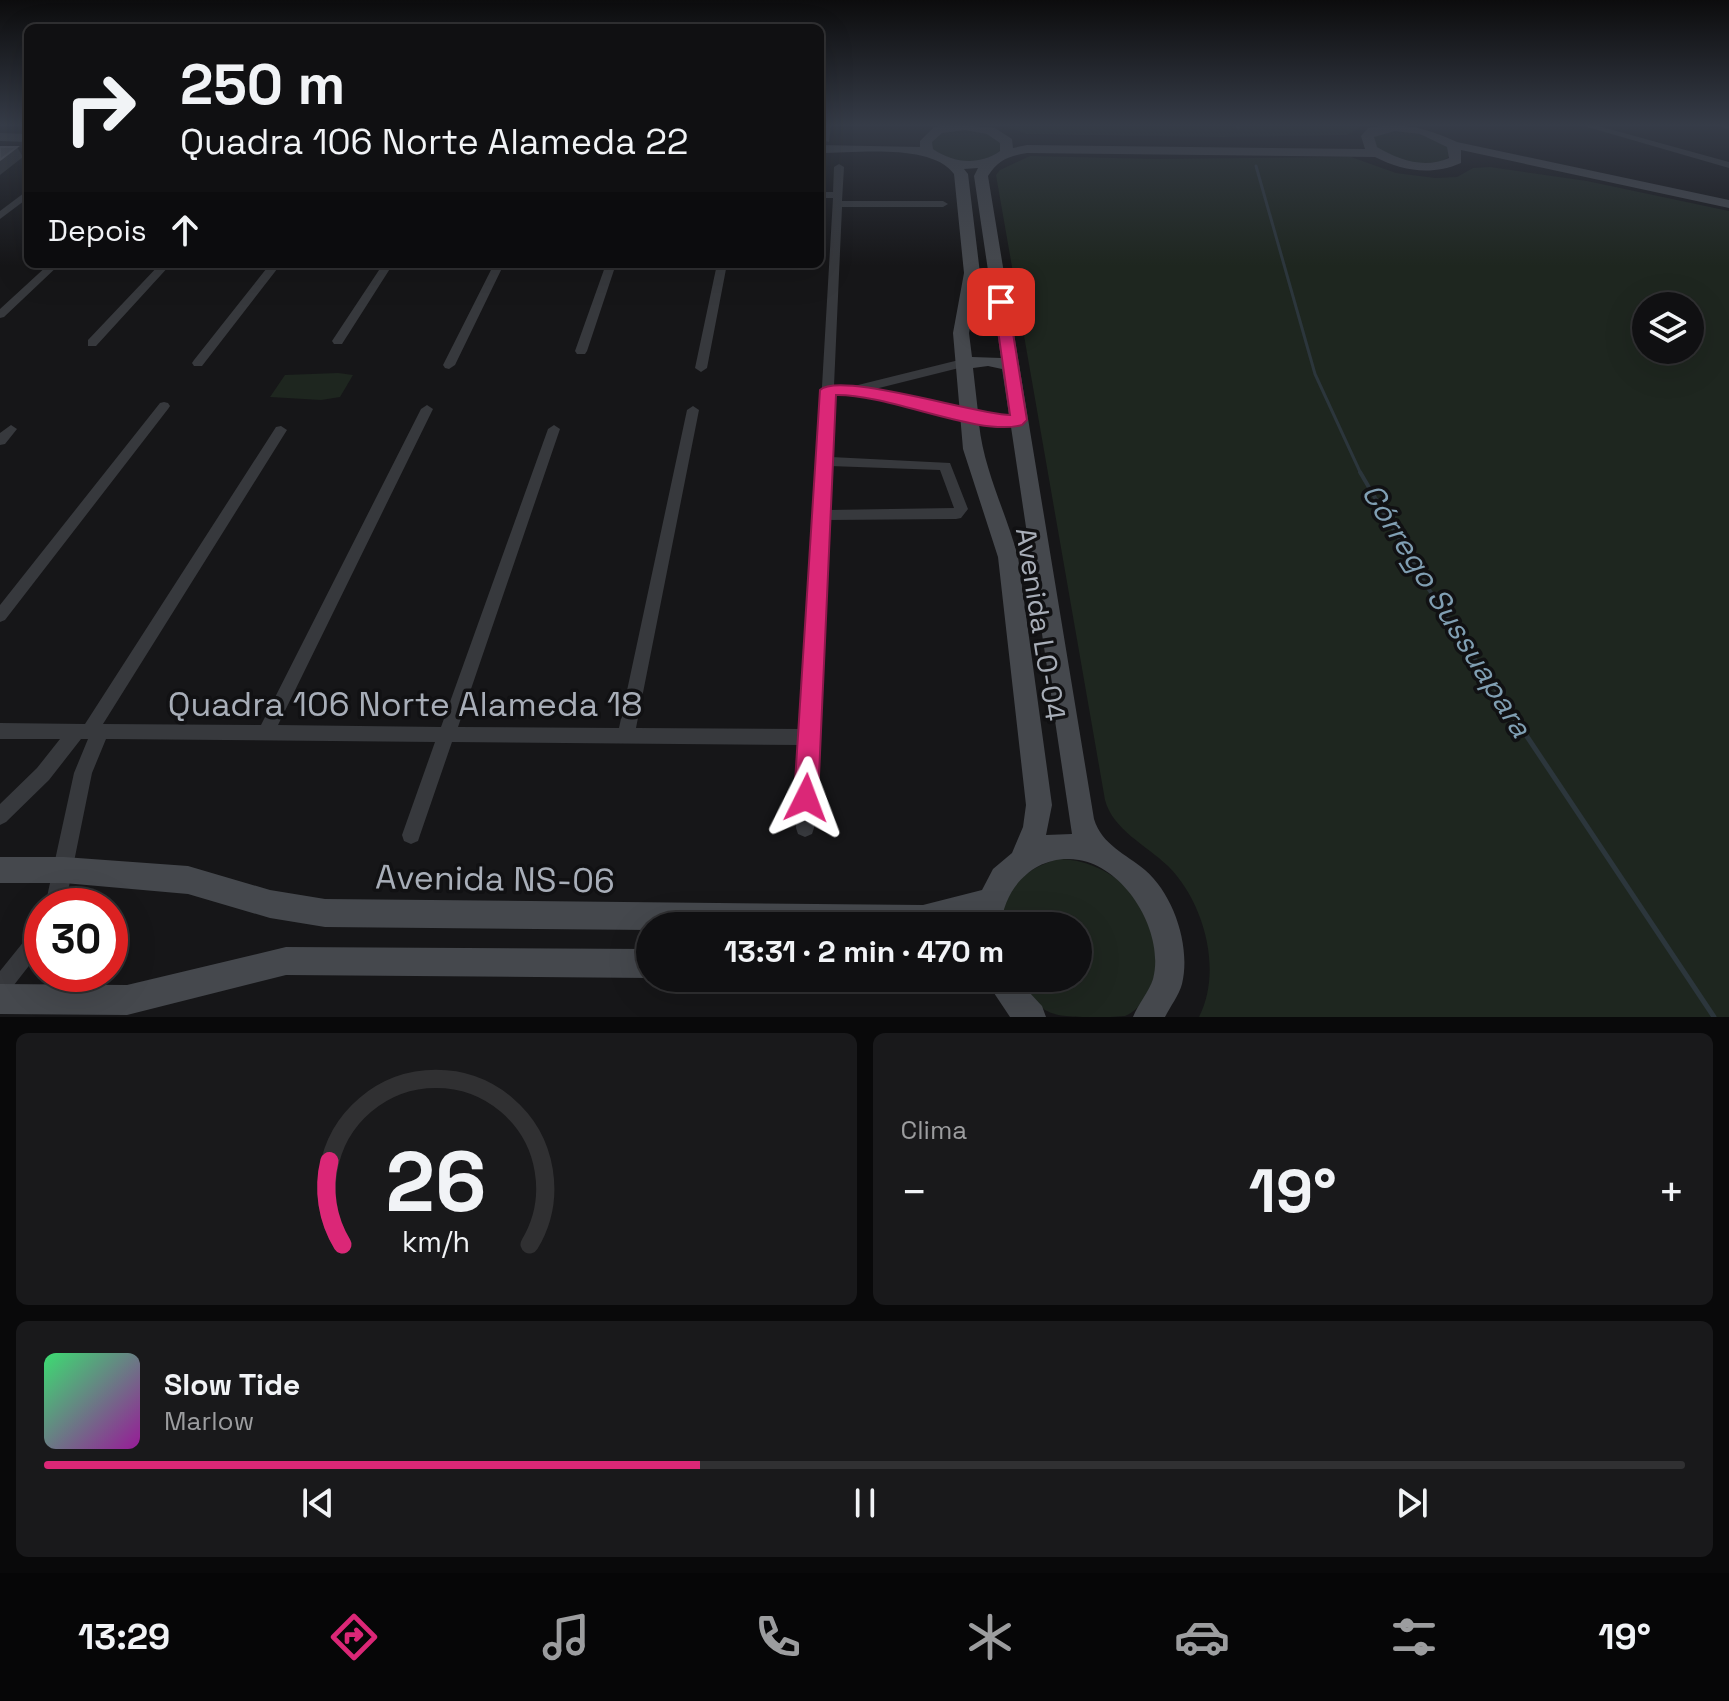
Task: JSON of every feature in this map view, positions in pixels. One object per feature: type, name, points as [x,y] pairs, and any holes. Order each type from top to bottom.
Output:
[{"type":"street","points":[[805,828],[839,171]]},
{"type":"street","name":"Avenida LO-04","points":[[960,171],[972,273],[961,326],[975,467],[1004,539],[1039,805],[1037,825],[1022,860]]},
{"type":"street","name":"Avenida LO-04","points":[[985,171],[981,176],[1081,819],[1085,833],[1099,854]]},
{"type":"street","points":[[1578,171],[1729,204]]},
{"type":"street","points":[[0,216],[24,196]]},
{"type":"street","points":[[824,196],[838,200],[943,204]]},
{"type":"street","points":[[0,315],[51,268]]},
{"type":"street","points":[[92,343],[162,268]]},
{"type":"street","points":[[198,363],[273,268]]},
{"type":"street","points":[[338,341],[385,268]]},
{"type":"street","points":[[449,365],[497,268]]},
{"type":"street","points":[[581,351],[610,268]]},
{"type":"street","points":[[701,368],[721,268]]},
{"type":"street","points":[[828,390],[858,389],[963,363],[988,361],[1011,365]]},
{"type":"street","points":[[858,389],[997,422],[1019,420]]},
{"type":"street","points":[[0,616],[164,406]]},
{"type":"street","points":[[266,733],[427,409]]},
{"type":"street","points":[[626,736],[693,410]]},
{"type":"street","points":[[0,441],[11,429]]},
{"type":"street","points":[[411,835],[554,429]]},
{"type":"street","points":[[0,816],[88,732],[281,430]]},
{"type":"street","points":[[821,515],[956,514],[961,509],[945,466],[824,461]]},
{"type":"street","name":"Quadra 106 Norte Alameda 18","points":[[0,731],[809,737]]},
{"type":"street","points":[[60,888],[83,773],[88,732]]},
{"type":"street","points":[[1022,860],[1041,851],[1059,848],[1099,854],[1120,865],[1152,897],[1165,925],[1171,955],[1163,996],[1148,1017]]},
{"type":"street","name":"Avenida NS-06","points":[[990,912],[1000,882],[1022,860]]},
{"type":"street","name":"Avenida NS-06","points":[[0,870],[64,870],[188,880],[270,904],[325,913],[636,916]]},
{"type":"street","points":[[0,987],[24,954]]},
{"type":"street","points":[[0,999],[127,1000],[286,961],[636,964]]},
{"type":"street","points":[[1008,992],[1031,1017]]},
{"type":"shaded area","points":[[999,171],[1392,171],[1435,178],[1457,177],[1467,171],[1521,171],[1587,181],[1729,211],[1729,1017],[1199,1017],[1209,979],[1206,937],[1200,917],[1181,881],[1168,866],[1123,829],[1109,811],[996,175]]},
{"type":"shaded area","points":[[285,375],[353,375],[340,397],[321,400],[270,397]]},
{"type":"shaded area","points":[[1058,859],[1082,862],[1105,872],[1125,886],[1141,904],[1152,925],[1157,948],[1155,971],[1144,998],[1128,1015],[1095,1017],[1055,1014],[1040,1006],[1026,992],[1092,992],[1092,912],[1000,912],[1017,882]]},
{"type":"waterway","name":"Córrego Sussuapara","points":[[1258,171],[1315,374],[1360,473]]},
{"type":"waterway","name":"Córrego Sussuapara","points":[[1360,473],[1426,585],[1513,716]]},
{"type":"waterway","name":"Córrego Sussuapara","points":[[1512,714],[1714,1017]]},
{"type":"route","points":[[806,798],[828,390],[858,389],[997,422],[1019,420],[1001,302]]}]
